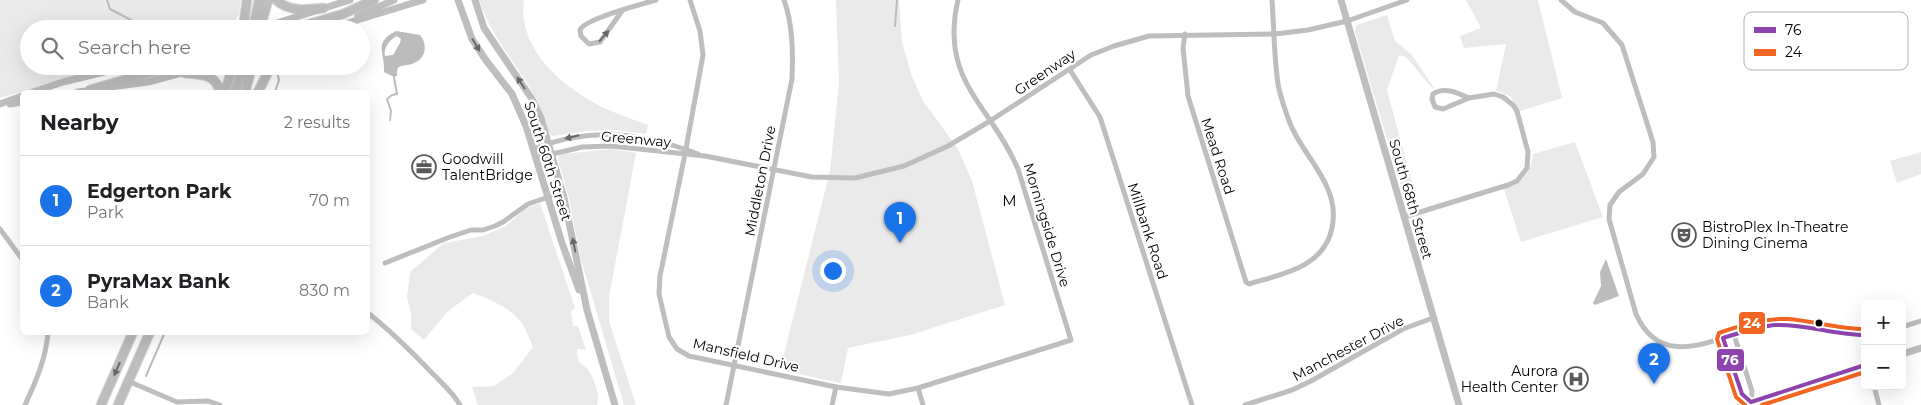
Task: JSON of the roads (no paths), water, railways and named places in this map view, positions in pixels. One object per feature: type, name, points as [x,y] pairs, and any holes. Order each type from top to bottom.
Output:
[{"type":"main road","points":[[244,20],[247,0]]},
{"type":"main road","points":[[258,20],[259,0]]},
{"type":"main road","points":[[261,20],[268,0]]},
{"type":"main road","points":[[276,0],[281,5],[296,9],[323,8]]},
{"type":"main road","points":[[323,20],[343,14],[374,0]]},
{"type":"main road","points":[[90,90],[141,75]]},
{"type":"main road","points":[[205,75],[217,83],[219,90]]},
{"type":"main road","points":[[227,90],[231,75]]},
{"type":"main road","points":[[236,90],[240,75]]},
{"type":"main road","points":[[245,90],[249,75]]},
{"type":"main road","points":[[259,90],[266,75]]},
{"type":"main road","points":[[101,405],[132,335]]},
{"type":"main road","points":[[118,405],[149,335]]},
{"type":"street","points":[[286,20],[350,0]]},
{"type":"street","points":[[350,20],[394,0]]},
{"type":"street","points":[[357,20],[423,0]]},
{"type":"street","name":"South 60th Street","points":[[458,0],[472,39],[484,59],[505,84],[518,107],[562,243],[587,310],[615,405]]},
{"type":"street","name":"South 60th Street","points":[[475,0],[484,28],[532,99],[541,118],[563,192],[587,310]]},
{"type":"street","points":[[622,11],[600,42],[589,44],[581,36],[580,30],[585,24],[622,11],[656,0]]},
{"type":"street","name":"Mansfield Drive","points":[[690,0],[700,31],[703,55],[686,152],[660,276],[659,294],[669,337],[677,349],[689,356],[836,387],[889,394],[918,388],[1071,340]]},
{"type":"street","name":"Middleton Drive","points":[[726,405],[792,79],[793,45],[784,0]]},
{"type":"street","name":"Morningside Drive","points":[[958,0],[955,14],[956,54],[962,76],[969,91],[1010,150],[1018,169],[1071,340]]},
{"type":"street","points":[[1272,0],[1275,34]]},
{"type":"street","name":"South 68th Street","points":[[1341,0],[1459,405]]},
{"type":"street","name":"Greenway","points":[[533,149],[548,143],[579,136],[613,133],[638,136],[686,152],[774,170],[812,176],[855,178],[904,166],[948,146],[1091,55],[1114,46],[1149,36],[1275,34],[1308,30],[1347,21],[1407,0]]},
{"type":"street","points":[[1561,0],[1575,12],[1603,23],[1622,45],[1652,142],[1654,157],[1643,174],[1619,192],[1610,205],[1609,219],[1641,326],[1664,345],[1680,347],[1694,347],[1757,328],[1776,325],[1838,334],[1861,335]]},
{"type":"street","name":"Mead Road","points":[[1185,34],[1183,48],[1188,96],[1246,282],[1249,284],[1300,268],[1314,259],[1323,250],[1331,235],[1334,219],[1333,204],[1327,186],[1297,139],[1289,122],[1278,85],[1275,34]]},
{"type":"street","name":"Millbank Road","points":[[1070,70],[1100,117],[1192,405]]},
{"type":"street","points":[[39,90],[92,75]]},
{"type":"street","points":[[90,90],[148,82],[177,75]]},
{"type":"street","points":[[1404,217],[1508,185],[1523,174],[1529,159],[1528,152],[1517,111],[1513,105],[1503,97],[1494,94],[1469,98],[1443,109],[1435,107],[1432,99],[1433,94],[1438,90],[1460,94],[1469,98]]},
{"type":"street","points":[[0,105],[20,97]]},
{"type":"street","points":[[0,105],[20,102]]},
{"type":"street","name":"Greenway","points":[[536,158],[598,146],[686,152]]},
{"type":"street","points":[[385,263],[450,237],[471,230],[483,230],[495,226],[528,204],[563,192]]},
{"type":"street","points":[[0,229],[20,256]]},
{"type":"street","points":[[370,314],[388,328],[415,354],[460,405]]},
{"type":"street","name":"Manchester Drive","points":[[1245,405],[1305,384],[1403,329],[1433,318]]},
{"type":"street","points":[[1906,326],[1921,321]]},
{"type":"street","points":[[25,405],[42,367],[47,349],[48,335]]},
{"type":"street","points":[[1734,335],[1752,391],[1751,402]]},
{"type":"street","points":[[1723,338],[1742,394],[1751,402]]},
{"type":"street","points":[[1906,353],[1921,348]]},
{"type":"street","points":[[1740,405],[1861,366]]},
{"type":"street","points":[[128,381],[177,402],[208,401],[220,405]]},
{"type":"street","points":[[832,405],[836,387]]},
{"type":"street","points":[[918,388],[923,405]]},
{"type":"street","points":[[1875,390],[1879,405]]},
{"type":"waterway","points":[[107,0],[110,9],[131,20]]},
{"type":"waterway","points":[[895,26],[897,0]]},
{"type":"waterway","points":[[276,90],[279,80],[278,75]]},
{"type":"waterway","points":[[390,120],[391,111],[387,99],[397,94],[394,77]]},
{"type":"waterway","points":[[146,376],[164,335]]},
{"type":"place","name":"Goodwill TalentBridge","points":[[424,167]]},
{"type":"place","name":"BistroPlex In-Theatre Dining Cinema","points":[[1684,235]]},
{"type":"place","name":"Edgerton Park","points":[[900,243]]},
{"type":"place","name":"Aurora Health Center","points":[[1576,379]]},
{"type":"place","name":"PyraMax Bank","points":[[1654,384]]},
{"type":"district","name":"M","points":[[1010,200]]}]
